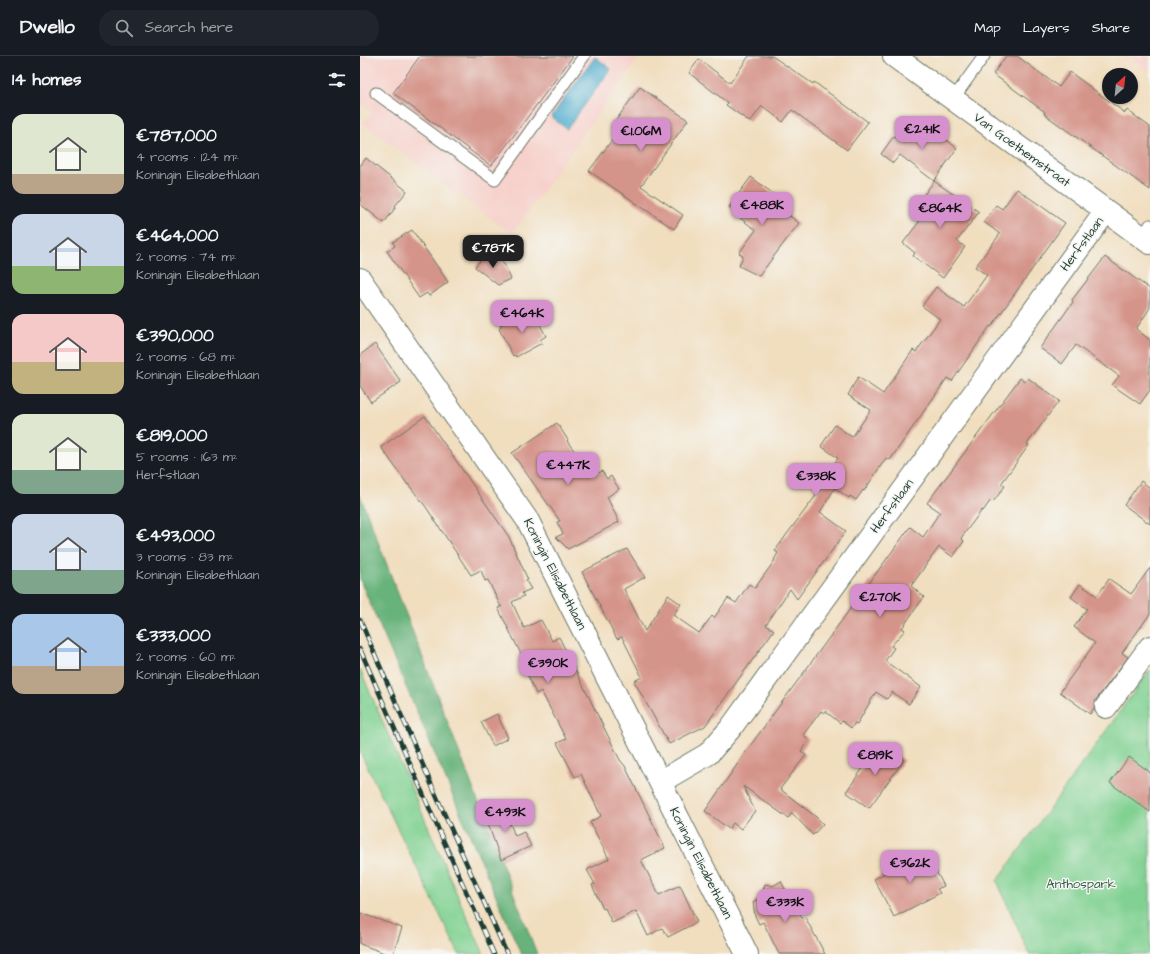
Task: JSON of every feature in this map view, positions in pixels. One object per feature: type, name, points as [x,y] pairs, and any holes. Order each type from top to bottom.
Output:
[{"type":"street","name":"Van Goethemstraat","points":[[894,56],[1106,211],[1147,235]]},
{"type":"street","name":"Herfstlaan","points":[[660,782],[708,754],[730,729],[1106,211]]},
{"type":"street","name":"Koningin Elisabethlaan","points":[[360,279],[528,521],[747,954]]},
{"type":"street","points":[[1106,707],[1150,647]]},
{"type":"lane","points":[[376,93],[495,180],[584,56]]},
{"type":"lane","points":[[953,100],[984,56]]},
{"type":"shaded area","points":[[360,56],[640,56],[512,234],[363,124],[372,112],[360,103]]},
{"type":"shaded area","points":[[1136,56],[1150,56],[1150,71],[1133,60]]},
{"type":"green space","points":[[360,495],[537,954],[521,954],[360,580]]},
{"type":"green space","points":[[360,669],[484,954],[459,954],[360,752]]},
{"type":"green space","name":"Anthospark","points":[[1150,670],[1150,954],[1029,954],[997,881]]},
{"type":"water","points":[[595,57],[611,69],[567,129],[551,117]]},
{"type":"building","points":[[420,56],[573,56],[491,166],[393,93]]},
{"type":"building","points":[[749,56],[772,56],[813,84],[814,82],[868,122],[847,150],[792,110],[783,122],[762,106],[750,122],[726,105],[728,103],[689,73],[699,59],[730,83]]},
{"type":"building","points":[[1006,56],[1017,56],[1059,87],[1070,72],[1102,96],[1102,104],[1113,104],[1125,113],[1127,110],[1150,127],[1150,190],[1044,114],[1045,112],[993,74]]},
{"type":"building","points":[[640,87],[688,120],[641,186],[683,215],[674,229],[589,171],[618,132],[611,127]]},
{"type":"building","points":[[921,120],[957,148],[934,181],[900,155],[893,163],[881,154],[894,136],[904,143]]},
{"type":"building","points":[[366,158],[407,191],[384,223],[360,204],[360,166]]},
{"type":"building","points":[[751,177],[775,195],[770,201],[799,223],[759,276],[739,266],[743,256],[739,253],[756,230],[740,218],[741,216],[729,207]]},
{"type":"building","points":[[934,181],[979,212],[957,241],[965,247],[943,278],[913,256],[915,253],[903,243],[928,210],[918,203]]},
{"type":"building","points":[[1017,189],[1065,223],[952,381],[947,378],[890,460],[886,458],[864,491],[863,490],[856,500],[850,496],[849,498],[835,488],[820,512],[846,531],[797,599],[790,589],[766,625],[774,630],[705,726],[669,744],[634,681],[642,677],[622,637],[617,639],[582,572],[627,549],[645,577],[624,589],[645,631],[668,595],[681,604],[673,615],[699,633],[712,616],[714,618],[728,598],[736,603],[749,584],[755,588],[775,560],[778,553],[775,551],[824,485],[821,483],[838,458],[821,446],[835,425],[852,437],[871,410],[848,395],[858,377],[883,394],[913,350],[916,352],[940,319],[922,306],[936,287],[964,307],[987,275],[975,267],[1000,234],[984,222],[996,205],[1002,209]]},
{"type":"building","points":[[412,230],[448,282],[429,296],[427,293],[419,298],[387,251],[395,246],[393,242]]},
{"type":"building","points":[[488,251],[504,264],[511,279],[498,285],[475,267]]},
{"type":"building","points":[[1105,257],[1150,289],[1150,308],[1136,329],[1150,340],[1150,390],[1140,404],[1112,385],[1119,376],[1076,345],[1062,364],[1040,348],[1073,302],[1072,300]]},
{"type":"building","points":[[526,312],[529,318],[535,315],[546,336],[540,340],[542,343],[516,357],[515,355],[513,356],[499,329],[501,327],[500,325]]},
{"type":"building","points":[[375,344],[401,382],[371,402],[360,386],[360,355]]},
{"type":"building","points":[[1020,378],[1025,382],[1028,378],[1059,401],[1027,444],[1029,445],[1001,484],[1005,486],[993,502],[991,500],[983,511],[982,510],[961,538],[964,541],[953,557],[939,547],[911,586],[924,597],[902,628],[905,630],[891,646],[894,648],[885,661],[921,687],[909,704],[892,692],[887,699],[876,692],[857,724],[855,723],[851,728],[842,721],[840,723],[825,711],[824,713],[821,711],[803,735],[809,739],[801,751],[806,755],[780,789],[823,824],[813,835],[792,813],[788,818],[743,786],[755,811],[741,829],[733,823],[729,829],[705,811],[750,746],[910,527],[923,537],[940,512],[927,503]]},
{"type":"building","points":[[425,416],[509,537],[528,580],[526,581],[531,589],[522,593],[524,596],[512,602],[524,628],[541,620],[552,641],[559,637],[665,848],[641,860],[659,895],[680,885],[697,922],[668,937],[662,928],[648,936],[636,911],[612,923],[605,908],[603,909],[592,885],[595,884],[587,870],[609,859],[590,822],[601,816],[581,774],[575,777],[557,743],[566,739],[541,691],[536,694],[524,667],[527,666],[498,608],[501,607],[488,580],[485,581],[481,570],[471,575],[426,507],[381,447]]},
{"type":"building","points":[[557,423],[568,440],[567,441],[593,476],[602,471],[607,479],[611,476],[619,489],[607,497],[619,522],[568,549],[556,537],[563,534],[557,522],[560,521],[512,453]]},
{"type":"building","points":[[1141,481],[1150,488],[1150,524],[1124,505]]},
{"type":"building","points":[[1150,568],[1150,614],[1122,653],[1128,657],[1096,700],[1094,708],[1090,714],[1060,692],[1095,643],[1074,627],[1087,609],[1071,597],[1080,584],[1097,596],[1109,579],[1131,594]]},
{"type":"building","points":[[497,714],[508,738],[493,746],[481,722]]},
{"type":"building","points":[[881,743],[904,760],[869,808],[846,792]]},
{"type":"building","points":[[1129,757],[1150,772],[1150,812],[1110,783]]},
{"type":"building","points":[[502,803],[515,836],[524,832],[531,846],[501,860],[483,810]]},
{"type":"building","points":[[926,852],[944,886],[937,889],[940,893],[894,917],[874,879]]},
{"type":"building","points":[[781,881],[802,918],[805,917],[825,954],[779,954],[763,922],[759,924],[755,916],[753,902],[763,896],[762,894],[765,884],[773,886]]},
{"type":"building","points":[[360,913],[402,928],[393,954],[387,954],[360,944]]},
{"type":"railway","points":[[360,620],[507,954]]},
{"type":"railway","points":[[360,649],[494,954]]}]
